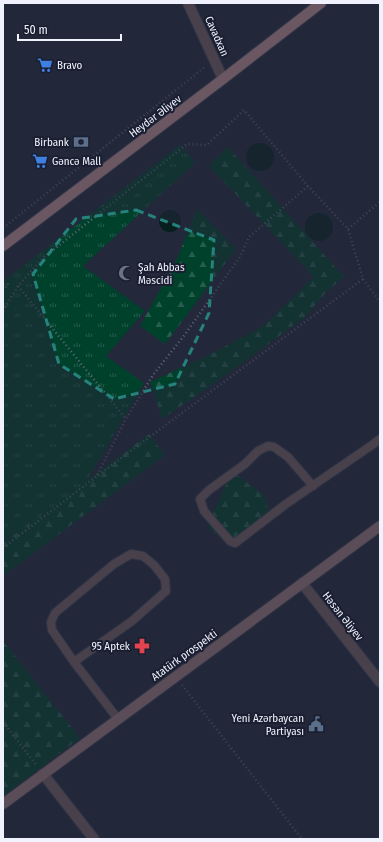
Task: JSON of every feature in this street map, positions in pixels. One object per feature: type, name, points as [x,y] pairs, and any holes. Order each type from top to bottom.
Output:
[{"type":"main road","name":"Heydər Əliyev","points":[[3,246],[321,3]]},
{"type":"main road","name":"Atatürk prospekti","points":[[3,804],[380,526]]},
{"type":"street","name":"Cavadxan","points":[[188,3],[223,79]]},
{"type":"street","name":"Həsən Əliyev","points":[[302,583],[380,682]]},
{"type":"street","points":[[43,774],[94,839]]},
{"type":"lane","points":[[312,486],[288,457],[274,447],[268,446],[258,451],[200,499],[204,511],[230,541],[235,543],[312,486],[380,439]]},
{"type":"lane","points":[[74,662],[132,621],[166,591],[165,579],[154,565],[143,556],[131,554],[114,564],[55,613],[51,622],[52,630],[74,662],[118,719]]},
{"type":"path","points":[[3,228],[214,60]]},
{"type":"path","points":[[3,311],[18,286],[43,258],[186,144],[208,145],[244,110],[308,186],[348,229],[364,279],[380,302]]},
{"type":"path","points":[[97,476],[126,419],[153,375],[240,257],[248,237],[308,186]]},
{"type":"path","points":[[348,229],[380,202]]},
{"type":"path","points":[[3,548],[97,476],[364,279]]},
{"type":"path","points":[[3,291],[9,283]]},
{"type":"path","points":[[18,286],[126,419]]},
{"type":"path","points":[[175,677],[302,839]]},
{"type":"path","points":[[3,722],[43,774]]},
{"type":"highlighted area","points":[[136,210],[214,240],[209,313],[175,384],[114,399],[59,364],[33,274],[76,219]]},
{"type":"green space","points":[[180,145],[195,163],[83,266],[145,311],[106,356],[144,383],[85,484],[3,542],[3,282]]},
{"type":"green space","points":[[228,147],[344,277],[327,291],[305,317],[212,385],[162,419],[150,382],[205,357],[262,327],[314,277],[209,166]]},
{"type":"green space","points":[[197,209],[236,249],[165,344],[140,326],[177,259]]},
{"type":"green space","points":[[149,434],[165,455],[3,576],[3,543]]},
{"type":"green space","points":[[232,471],[264,495],[271,518],[233,548],[207,527]]},
{"type":"green space","points":[[3,641],[80,738],[3,796]]},
{"type":"shaded area","points":[[260,143],[270,147],[274,157],[270,167],[260,171],[250,167],[246,157],[250,147]]},
{"type":"shaded area","points":[[170,210],[178,213],[181,221],[178,229],[170,232],[162,229],[159,221],[162,213]]},
{"type":"shaded area","points":[[319,213],[329,217],[333,227],[329,237],[319,241],[309,237],[305,227],[309,217]]},
{"type":"place","name":"Bravo","points":[[45,65]]},
{"type":"place","name":"Birbank","points":[[81,142]]},
{"type":"place","name":"Gəncə Mall","points":[[40,161]]},
{"type":"place","name":"Şah Abbas Məscidi","points":[[126,273]]},
{"type":"place","name":"95 Aptek","points":[[142,646]]},
{"type":"place","name":"Yeni Azərbaycan Partiyası","points":[[316,724]]}]
